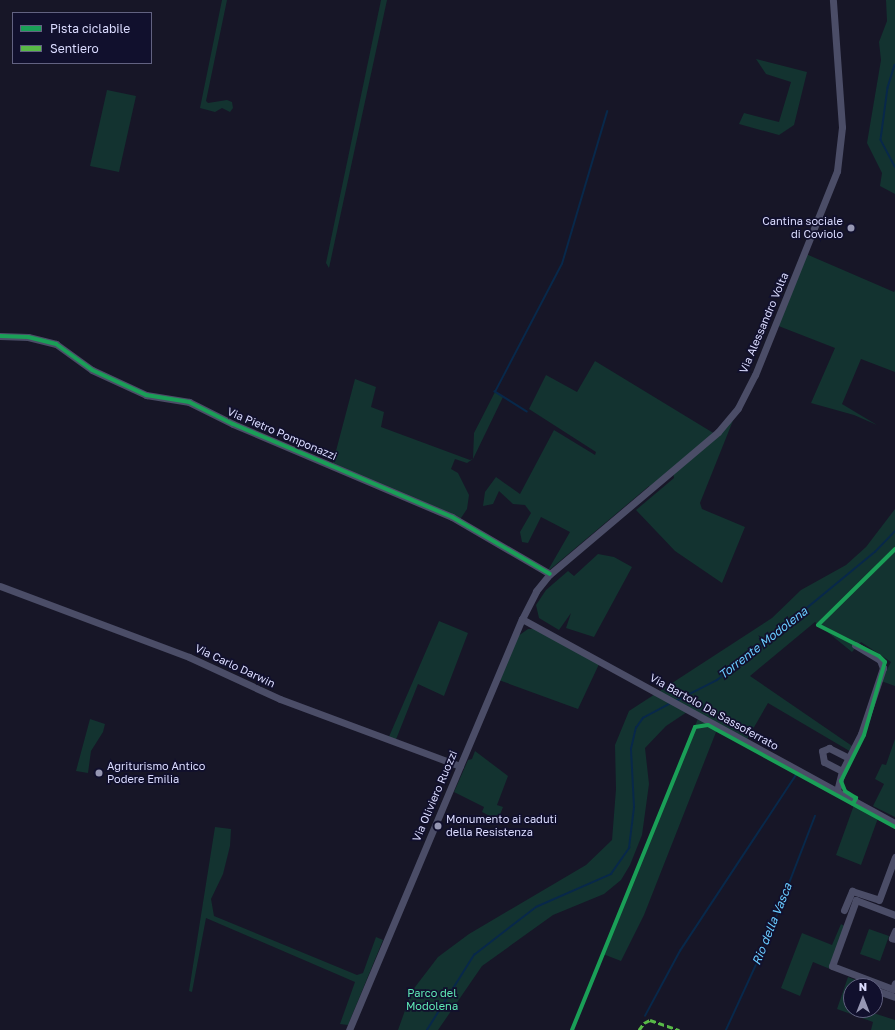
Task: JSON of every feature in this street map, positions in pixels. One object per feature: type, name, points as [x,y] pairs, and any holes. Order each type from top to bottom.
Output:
[{"type":"street","name":"Via Alessandro Volta","points":[[550,574],[704,445],[728,422],[746,392],[816,228],[837,171],[842,121],[833,0]]},
{"type":"street","name":"Via Pietro Pomponazzi","points":[[0,336],[28,338],[56,344],[92,370],[146,395],[189,402],[233,424],[452,517],[550,574]]},
{"type":"street","name":"Via Oliviero Ruozzi","points":[[349,1030],[522,619],[536,591],[550,574]]},
{"type":"street","name":"Via Carlo Darwin","points":[[0,586],[189,657],[280,699],[460,766]]},
{"type":"street","name":"Via Bartolo Da Sassoferrato","points":[[522,619],[895,823]]},
{"type":"street","points":[[837,791],[842,772],[861,734],[883,665],[876,656],[855,645]]},
{"type":"street","points":[[842,772],[824,762],[822,752],[826,748],[831,748],[849,758]]},
{"type":"street","points":[[844,910],[852,891],[879,900],[895,857]]},
{"type":"street","points":[[895,915],[856,900],[832,966],[893,989],[895,983]]},
{"type":"street","points":[[895,930],[892,938],[895,940]]},
{"type":"street","points":[[883,993],[895,997]]},
{"type":"green space","points":[[222,0],[227,0],[206,101],[208,103],[227,100],[232,102],[233,108],[230,112],[222,108],[215,112],[200,108]]},
{"type":"green space","points":[[381,0],[387,0],[329,268],[326,263]]},
{"type":"green space","points":[[886,0],[895,0],[895,194],[880,186],[882,173],[867,143],[881,60],[879,42],[887,21]]},
{"type":"green space","points":[[756,59],[807,72],[794,125],[779,135],[739,124],[744,113],[779,122],[791,82],[766,74]]},
{"type":"green space","points":[[107,90],[136,96],[119,172],[90,166]]},
{"type":"green space","points":[[806,254],[894,292],[895,290],[895,372],[861,359],[842,404],[877,425],[854,415],[811,403],[835,348],[776,325]]},
{"type":"green space","points":[[595,361],[715,434],[738,408],[700,503],[702,509],[745,527],[722,583],[675,551],[636,510],[674,478],[673,472],[653,488],[649,486],[547,572],[570,532],[541,517],[528,543],[522,542],[520,532],[531,513],[525,505],[513,504],[499,491],[493,504],[483,506],[485,492],[496,477],[520,494],[554,430],[595,455],[596,452],[529,409],[546,375],[577,392]]},
{"type":"green space","points":[[355,379],[376,387],[371,407],[384,412],[381,427],[470,460],[473,459],[467,463],[455,459],[451,469],[458,473],[469,495],[467,509],[459,521],[332,466]]},
{"type":"green space","points":[[495,392],[503,397],[473,459],[474,433]]},
{"type":"green space","name":"Parco del Modolena","points":[[895,509],[895,686],[881,681],[891,662],[861,642],[852,652],[815,622],[750,676],[855,748],[853,753],[768,703],[746,741],[718,727],[644,915],[621,961],[603,954],[699,716],[687,712],[666,726],[645,748],[649,784],[642,835],[630,865],[621,880],[604,894],[553,915],[482,966],[438,1030],[398,1030],[412,991],[438,957],[469,934],[586,865],[612,840],[616,789],[615,745],[629,711],[772,618],[801,590],[846,565],[866,547]]},
{"type":"green space","points":[[598,554],[614,557],[632,567],[594,637],[566,628],[571,613],[559,630],[539,618],[536,605],[546,590],[568,571],[574,576]]},
{"type":"green space","points":[[439,621],[468,633],[444,696],[418,684],[395,742],[388,739]]},
{"type":"green space","points":[[528,629],[539,629],[600,662],[578,709],[496,679],[514,639]]},
{"type":"green space","points":[[90,719],[105,724],[103,732],[91,751],[88,773],[76,771]]},
{"type":"green space","points":[[895,739],[895,817],[873,806],[884,784],[875,779],[882,764],[886,765]]},
{"type":"green space","points":[[475,751],[508,776],[497,805],[503,807],[498,820],[482,812],[484,807],[454,792],[468,760],[472,759]]},
{"type":"green space","points":[[854,805],[878,818],[861,865],[836,855]]},
{"type":"green space","points":[[215,827],[231,829],[230,846],[223,874],[211,899],[214,916],[357,975],[363,973],[376,937],[383,940],[348,1025],[340,1024],[355,982],[206,918],[192,992],[189,991]]},
{"type":"green space","points":[[841,924],[846,927],[830,969],[813,962],[800,996],[781,988],[802,933],[832,945]]},
{"type":"green space","points":[[869,929],[889,936],[880,961],[860,954]]},
{"type":"green space","points":[[843,992],[843,1011],[837,1009]]},
{"type":"green space","points":[[883,1016],[895,1020],[895,1030],[871,1030],[873,1022],[862,1018],[883,1018]]},
{"type":"waterway","name":"Torrente Modolena","points":[[895,65],[888,88],[881,140],[895,166]]},
{"type":"waterway","points":[[527,412],[495,392],[562,264],[607,112]]},
{"type":"waterway","name":"Torrente Modolena","points":[[676,701],[717,680],[745,659],[875,552],[895,531]]},
{"type":"waterway","name":"Torrente Modolena","points":[[427,1030],[474,955],[536,907],[611,874],[629,848],[634,807],[631,749],[636,728],[643,718],[671,703]]},
{"type":"waterway","points":[[645,1016],[680,951],[796,775]]},
{"type":"waterway","name":"Rio della Vasca","points":[[726,1030],[766,943],[815,816]]},
{"type":"marked path","points":[[639,1030],[644,1023],[650,1020],[679,1030]]},
{"type":"cycle path","points":[[0,336],[28,337],[56,344],[92,370],[146,395],[189,402],[233,424],[452,517],[550,574]]},
{"type":"cycle path","points":[[853,804],[856,798],[845,791],[841,781],[864,735],[885,662],[879,656],[818,625],[895,549]]},
{"type":"cycle path","points":[[572,1030],[695,727],[708,725],[895,827]]},
{"type":"place","name":"Cantina sociale di Coviolo","points":[[851,228]]},
{"type":"place","name":"Agriturismo Antico Podere Emilia","points":[[99,773]]},
{"type":"place","name":"Monumento ai caduti della Resistenza","points":[[438,826]]}]
